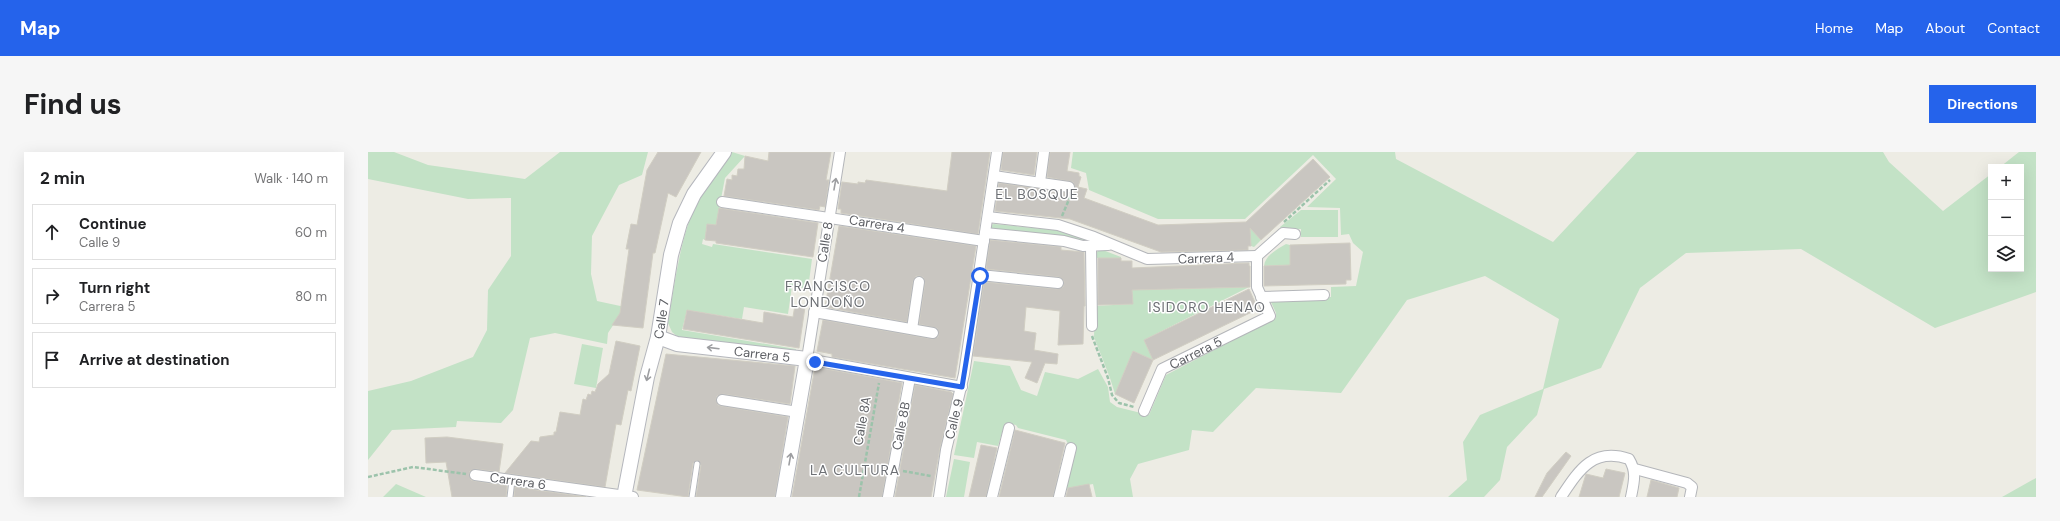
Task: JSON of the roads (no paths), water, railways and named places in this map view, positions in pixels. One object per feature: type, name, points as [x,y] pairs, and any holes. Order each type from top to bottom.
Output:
[{"type":"main road","name":"Calle 7","points":[[627,497],[647,378],[658,337],[671,255],[680,223],[694,194],[724,152]]},
{"type":"main road","name":"Carrera 5","points":[[658,337],[677,344],[807,359]]},
{"type":"main road","name":"Calle 8","points":[[783,497],[807,359]]},
{"type":"street","name":"Calle 8","points":[[807,359],[840,152]]},
{"type":"street","name":"Calle 9","points":[[939,497],[946,450],[962,387],[980,276],[984,237],[997,152]]},
{"type":"street","points":[[1040,182],[1044,152]]},
{"type":"street","points":[[994,176],[1069,187]]},
{"type":"street","name":"Carrera 4","points":[[722,202],[984,237],[1064,241],[1083,246],[1110,244]]},
{"type":"street","name":"Carrera 4","points":[[988,217],[1058,225],[1147,259],[1257,256]]},
{"type":"street","points":[[1295,234],[1283,233],[1257,256],[1257,287],[1261,297],[1324,295]]},
{"type":"street","points":[[1091,246],[1092,326]]},
{"type":"street","points":[[980,276],[1058,283]]},
{"type":"street","points":[[912,329],[919,282]]},
{"type":"street","name":"Carrera 5","points":[[1144,410],[1162,369],[1270,316],[1261,297]]},
{"type":"street","points":[[814,312],[933,333]]},
{"type":"street","name":"Carrera 5","points":[[807,359],[962,387]]},
{"type":"street","name":"Calle 8B","points":[[888,497],[910,378]]},
{"type":"street","points":[[722,400],[798,412]]},
{"type":"street","points":[[992,497],[1009,428]]},
{"type":"street","points":[[1059,497],[1071,448]]},
{"type":"street","points":[[1562,497],[1567,492],[1576,473],[1589,461],[1602,456],[1617,455],[1629,459],[1635,469],[1635,480],[1631,497]]},
{"type":"street","points":[[1635,469],[1687,483],[1692,487],[1690,497]]},
{"type":"street","name":"Carrera 6","points":[[475,475],[627,497]]},
{"type":"lane","points":[[692,497],[697,464]]},
{"type":"lane","points":[[510,497],[512,480]]},
{"type":"district","name":"EL BOSQUE","points":[[1037,194]]},
{"type":"district","name":"FRANCISCO LONDOÑO","points":[[828,294]]},
{"type":"district","name":"ISIDORO HENAO","points":[[1207,307]]},
{"type":"district","name":"LA CULTURA","points":[[855,470]]}]
